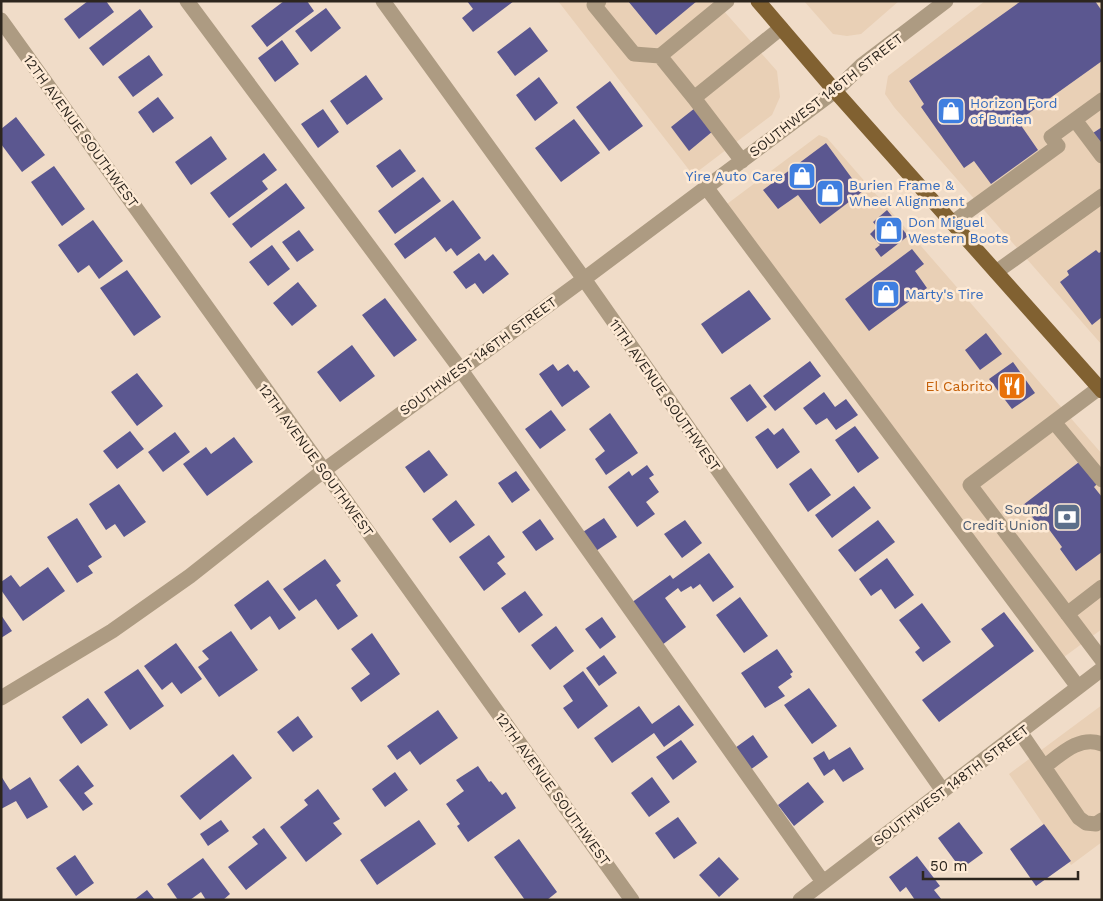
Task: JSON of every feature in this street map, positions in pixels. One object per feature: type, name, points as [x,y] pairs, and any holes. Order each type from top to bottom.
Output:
[{"type":"main road","points":[[758,1],[835,91],[1100,389]]},
{"type":"street","points":[[187,1],[460,370],[823,882]]},
{"type":"street","name":"11TH AVENUE SOUTHWEST","points":[[383,1],[584,279],[943,791]]},
{"type":"street","points":[[599,1],[594,5],[634,54],[660,56],[727,1]]},
{"type":"street","name":"SOUTHWEST 146TH STREET","points":[[1,698],[112,632],[190,576],[323,471],[835,91],[862,65],[946,1]]},
{"type":"street","name":"12TH AVENUE SOUTHWEST","points":[[1,20],[632,900]]},
{"type":"street","points":[[694,98],[781,28]]},
{"type":"street","points":[[660,56],[742,161]]},
{"type":"street","points":[[952,223],[1058,146],[1052,137],[1102,100]]},
{"type":"street","points":[[1075,120],[1102,156]]},
{"type":"street","points":[[706,188],[1078,687]]},
{"type":"street","points":[[996,272],[1102,196]]},
{"type":"street","points":[[1100,389],[970,485],[1102,660]]},
{"type":"street","points":[[1054,422],[1102,480]]},
{"type":"street","points":[[1067,614],[1102,587]]},
{"type":"street","name":"SOUTHWEST 148TH STREET","points":[[800,900],[1102,669]]},
{"type":"street","points":[[1020,732],[1079,818],[1096,824],[1102,820]]},
{"type":"street","points":[[1044,767],[1077,744],[1092,740],[1102,744]]},
{"type":"shaded area","points":[[558,1],[715,1],[777,71],[780,97],[772,115],[693,175]]},
{"type":"shaded area","points":[[804,1],[899,1],[861,34],[847,36],[833,34]]},
{"type":"shaded area","points":[[985,1],[1102,1],[1102,345],[894,107],[885,94],[888,76]]},
{"type":"shaded area","points":[[819,135],[827,138],[1102,454],[1102,629],[1064,657],[727,204]]},
{"type":"shaded area","points":[[1102,705],[1102,842],[1071,865],[1009,774]]},
{"type":"building","points":[[88,1],[106,1],[114,12],[79,39],[64,19]]},
{"type":"building","points":[[284,1],[307,1],[314,11],[267,47],[251,26]]},
{"type":"building","points":[[467,1],[514,1],[473,32],[462,18],[473,9]]},
{"type":"building","points":[[628,1],[697,1],[656,35]]},
{"type":"building","points":[[1021,1],[1095,1],[1102,11],[1102,61],[1018,121],[1038,150],[991,184],[974,161],[964,168],[921,107],[924,104],[909,81]]},
{"type":"building","points":[[326,8],[341,28],[311,52],[295,31]]},
{"type":"building","points":[[140,9],[153,27],[103,66],[89,48]]},
{"type":"building","points":[[530,27],[548,51],[515,76],[497,52]]},
{"type":"building","points":[[282,40],[299,64],[275,82],[258,58]]},
{"type":"building","points":[[149,55],[163,75],[133,97],[118,77]]},
{"type":"building","points":[[366,75],[383,99],[347,125],[330,101]]},
{"type":"building","points":[[539,77],[558,103],[535,121],[516,95]]},
{"type":"building","points":[[610,81],[643,126],[609,151],[576,107]]},
{"type":"building","points":[[158,97],[174,118],[153,133],[138,112]]},
{"type":"building","points":[[695,108],[713,131],[689,151],[671,127]]},
{"type":"building","points":[[323,109],[339,132],[318,148],[301,124]]},
{"type":"building","points":[[16,117],[45,155],[22,172],[1,144],[1,129]]},
{"type":"building","points":[[574,119],[600,153],[561,182],[535,148]]},
{"type":"building","points":[[1102,127],[1102,144],[1093,133]]},
{"type":"building","points":[[211,136],[227,159],[191,185],[175,162]]},
{"type":"building","points":[[826,143],[862,192],[820,224],[798,195],[778,209],[763,190]]},
{"type":"building","points":[[400,149],[416,171],[392,188],[376,166]]},
{"type":"building","points":[[264,153],[277,170],[262,181],[268,189],[229,218],[210,193]]},
{"type":"building","points":[[54,166],[85,209],[62,226],[31,182]]},
{"type":"building","points":[[423,177],[441,201],[395,234],[378,211]]},
{"type":"building","points":[[286,183],[305,208],[251,248],[232,224]]},
{"type":"building","points":[[453,200],[481,238],[457,256],[451,248],[446,252],[435,237],[405,259],[394,244]]},
{"type":"building","name":"Don Miguel Western Boots","points":[[887,210],[908,236],[881,257],[875,249],[880,245],[870,234],[877,227],[873,222]]},
{"type":"building","points":[[93,220],[123,261],[99,279],[89,265],[78,273],[58,245]]},
{"type":"building","points":[[299,230],[314,250],[297,262],[282,242]]},
{"type":"building","points":[[272,245],[290,269],[268,286],[249,262]]},
{"type":"building","name":"Marty's Tire","points":[[912,249],[924,264],[915,271],[927,288],[869,331],[845,299]]},
{"type":"building","points":[[1096,250],[1099,253],[1102,251],[1102,317],[1092,325],[1060,282],[1069,275],[1067,271]]},
{"type":"building","points":[[479,253],[485,261],[493,254],[509,274],[483,294],[475,283],[466,289],[453,272]]},
{"type":"building","points":[[127,270],[161,317],[134,336],[100,288]]},
{"type":"building","points":[[298,282],[317,306],[292,326],[273,303]]},
{"type":"building","points":[[749,290],[771,319],[722,354],[701,324]]},
{"type":"building","points":[[385,298],[417,340],[394,357],[362,315]]},
{"type":"building","points":[[986,333],[1002,354],[980,370],[965,350]]},
{"type":"building","points":[[352,345],[375,376],[340,402],[317,372]]},
{"type":"building","points":[[810,361],[821,376],[775,411],[763,396]]},
{"type":"building","name":"El Cabrito","points":[[1013,362],[1035,393],[1012,409],[989,379]]},
{"type":"building","points":[[553,364],[558,371],[568,364],[574,372],[577,370],[590,387],[562,407],[539,374]]},
{"type":"building","points":[[137,373],[163,406],[137,426],[111,392]]},
{"type":"building","points":[[750,384],[767,407],[747,422],[730,398]]},
{"type":"building","points":[[824,392],[835,407],[846,399],[858,415],[836,430],[827,418],[816,425],[803,408]]},
{"type":"building","points":[[551,410],[566,430],[540,449],[525,429]]},
{"type":"building","points":[[610,413],[638,453],[606,475],[595,459],[605,451],[589,429]]},
{"type":"building","points":[[855,426],[879,458],[858,473],[835,440]]},
{"type":"building","points":[[768,428],[774,435],[783,428],[800,452],[777,469],[755,437]]},
{"type":"building","points":[[130,431],[144,449],[117,469],[103,451]]},
{"type":"building","points":[[175,432],[190,452],[163,472],[148,452]]},
{"type":"building","points":[[234,437],[253,462],[207,496],[183,464],[206,447],[211,454]]},
{"type":"building","points":[[429,450],[448,475],[424,493],[405,467]]},
{"type":"building","name":"Sound Credit Union","points":[[1079,462],[1097,484],[1094,487],[1102,497],[1102,552],[1076,571],[1048,528],[1043,531],[1023,505]]},
{"type":"building","points":[[647,465],[654,475],[649,478],[659,492],[646,502],[655,514],[637,527],[608,487],[629,471],[632,476]]},
{"type":"building","points":[[811,468],[831,495],[808,512],[789,484]]},
{"type":"building","points":[[516,471],[530,490],[512,503],[498,483]]},
{"type":"building","points":[[119,484],[146,522],[124,537],[115,524],[106,530],[89,504]]},
{"type":"building","points":[[854,486],[871,508],[832,538],[815,515]]},
{"type":"building","points":[[456,500],[475,525],[450,543],[432,519]]},
{"type":"building","points":[[77,518],[102,557],[88,566],[93,573],[77,583],[47,537]]},
{"type":"building","points":[[604,518],[617,537],[593,553],[580,534]]},
{"type":"building","points":[[540,519],[554,539],[536,551],[522,532]]},
{"type":"building","points":[[685,520],[702,543],[682,558],[664,534]]},
{"type":"building","points":[[878,520],[895,542],[855,572],[838,550]]},
{"type":"building","points":[[489,535],[505,557],[497,563],[506,574],[484,591],[459,557]]},
{"type":"building","points":[[709,553],[734,587],[713,602],[700,584],[693,589],[691,586],[681,592],[678,588],[665,598],[686,627],[662,645],[631,603],[670,575],[673,579]]},
{"type":"building","points":[[887,558],[914,595],[895,609],[881,589],[871,596],[859,579]]},
{"type":"building","points":[[325,559],[341,581],[336,585],[358,616],[338,630],[316,599],[299,611],[283,589]]},
{"type":"building","points":[[48,567],[65,591],[23,621],[1,590],[1,582],[11,575],[20,587]]},
{"type":"building","points":[[268,580],[296,618],[279,630],[270,616],[251,630],[234,605]]},
{"type":"building","points":[[525,591],[543,615],[519,633],[501,608]]},
{"type":"building","points":[[740,597],[768,636],[744,653],[716,615]]},
{"type":"building","points":[[922,603],[951,642],[923,662],[915,652],[920,648],[899,620]]},
{"type":"building","points":[[1004,612],[1034,651],[939,722],[922,700],[994,646],[981,629]]},
{"type":"building","points":[[1,615],[12,631],[1,638]]},
{"type":"building","points":[[602,617],[616,637],[600,649],[585,629]]},
{"type":"building","points":[[556,626],[574,651],[550,670],[531,645]]},
{"type":"building","points":[[231,631],[258,670],[219,697],[198,667],[209,659],[202,651]]},
{"type":"building","points":[[372,633],[400,674],[361,702],[351,688],[370,674],[351,649]]},
{"type":"building","points":[[176,643],[202,679],[181,694],[172,682],[162,690],[144,666]]},
{"type":"building","points":[[777,649],[793,672],[790,674],[792,677],[778,687],[785,696],[765,708],[741,673]]},
{"type":"building","points":[[604,655],[617,673],[599,686],[586,668]]},
{"type":"building","points":[[138,669],[164,706],[130,730],[104,692]]},
{"type":"building","points":[[583,671],[608,706],[578,729],[563,708],[573,701],[563,686]]},
{"type":"building","points":[[809,688],[837,726],[812,744],[784,705]]},
{"type":"building","points":[[88,698],[108,725],[81,744],[62,717]]},
{"type":"building","points":[[679,705],[694,725],[664,747],[654,733],[612,763],[594,738],[639,706],[652,724]]},
{"type":"building","points":[[438,710],[458,738],[420,765],[410,751],[397,760],[387,746]]},
{"type":"building","points":[[298,716],[313,737],[293,752],[277,732]]},
{"type":"building","points":[[753,735],[768,757],[750,770],[735,748]]},
{"type":"building","points":[[681,740],[697,762],[673,780],[656,757]]},
{"type":"building","points":[[850,747],[864,769],[843,782],[834,769],[824,776],[813,758],[824,751],[829,760]]},
{"type":"building","points":[[233,754],[252,778],[200,820],[180,796]]},
{"type":"building","points":[[78,765],[94,786],[84,793],[93,804],[83,811],[59,780]]},
{"type":"building","points":[[478,766],[489,782],[491,781],[502,795],[506,792],[516,808],[468,842],[457,826],[460,824],[446,804],[464,791],[456,780]]},
{"type":"building","points":[[395,772],[408,790],[385,807],[372,789]]},
{"type":"building","points":[[1,776],[10,790],[30,777],[48,807],[27,819],[16,801],[1,809]]},
{"type":"building","points":[[652,777],[670,802],[649,817],[631,793]]},
{"type":"building","points":[[808,782],[824,802],[794,826],[778,805]]},
{"type":"building","points":[[318,789],[340,819],[333,823],[342,834],[306,862],[280,827],[308,805],[304,800]]},
{"type":"building","points":[[678,817],[697,843],[674,859],[655,833]]},
{"type":"building","points":[[221,820],[229,831],[208,846],[200,834]]},
{"type":"building","points":[[419,820],[436,844],[377,885],[360,860]]},
{"type":"building","points":[[959,822],[983,853],[961,869],[938,838]]},
{"type":"building","points":[[1044,824],[1071,861],[1036,886],[1010,849]]},
{"type":"building","points":[[264,828],[287,858],[246,890],[228,867],[258,844],[252,837]]},
{"type":"building","points":[[519,839],[557,892],[547,900],[525,900],[494,857]]},
{"type":"building","points":[[75,855],[94,883],[76,896],[56,868]]},
{"type":"building","points":[[917,856],[940,886],[934,890],[942,900],[915,900],[906,887],[900,892],[889,877]]},
{"type":"building","points":[[719,857],[739,879],[719,897],[699,875]]},
{"type":"building","points":[[203,858],[230,894],[223,900],[206,900],[201,892],[190,900],[178,900],[167,884]]},
{"type":"building","points":[[147,890],[155,900],[134,900]]},
{"type":"place","name":"Horizon Ford of Burien","points":[[951,111]]},
{"type":"place","name":"Yire Auto Care","points":[[802,176]]},
{"type":"place","name":"Burien Frame & Wheel Alignment","points":[[830,193]]},
{"type":"place","name":"Don Miguel Western Boots","points":[[889,230]]},
{"type":"place","name":"Marty's Tire","points":[[886,294]]},
{"type":"place","name":"El Cabrito","points":[[1012,386]]},
{"type":"place","name":"Sound Credit Union","points":[[1067,517]]}]
